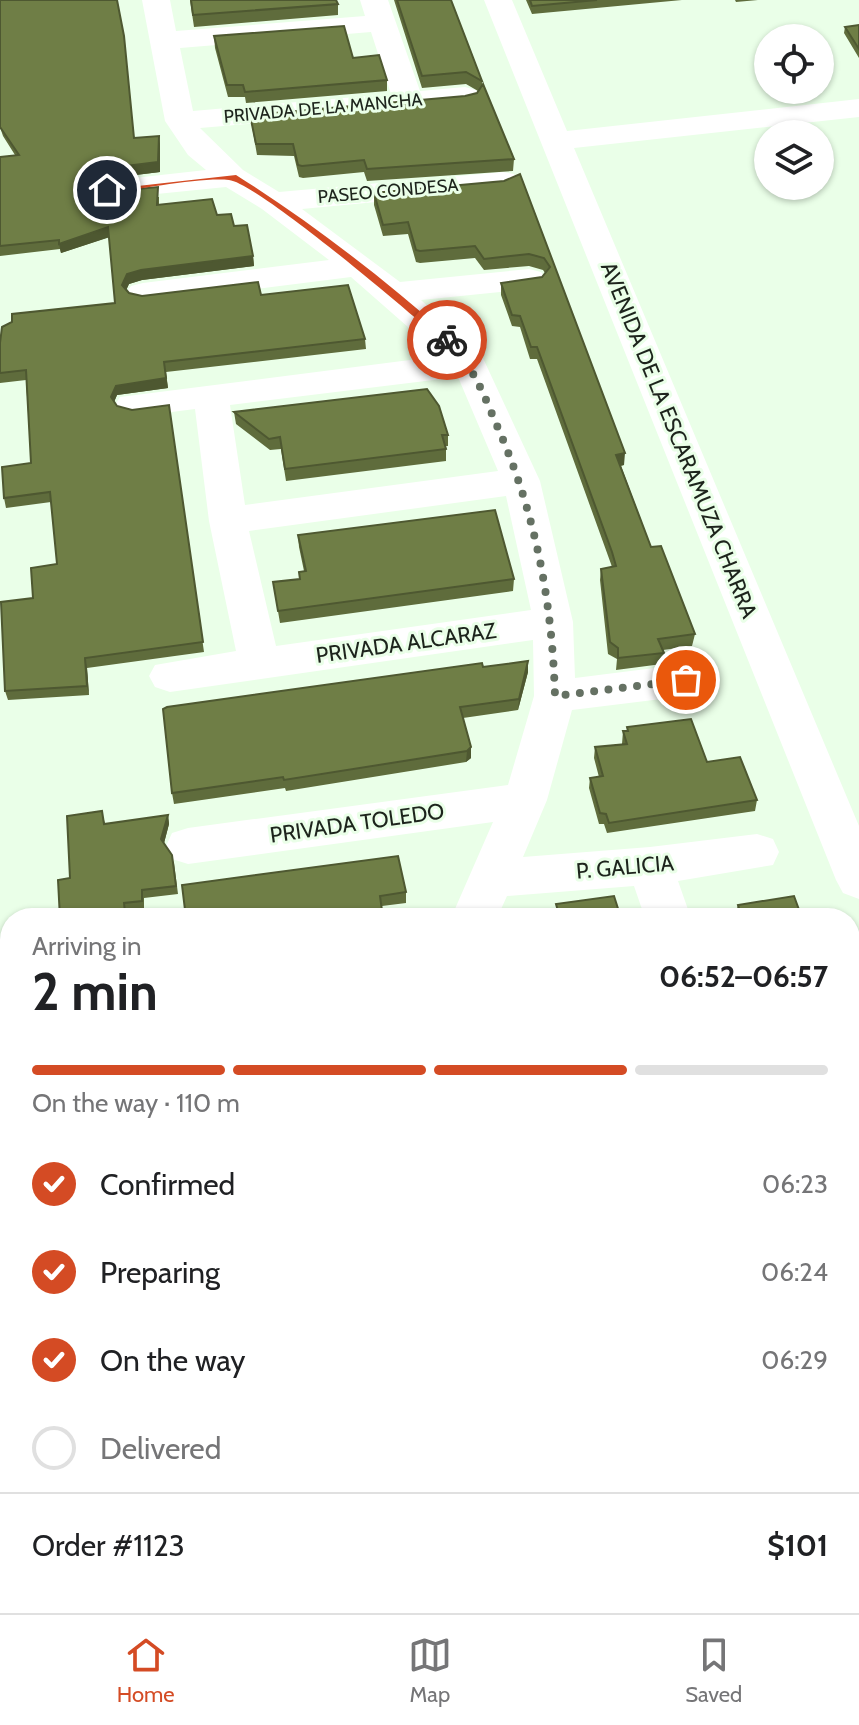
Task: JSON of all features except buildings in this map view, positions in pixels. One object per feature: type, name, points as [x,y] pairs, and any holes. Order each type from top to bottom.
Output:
[{"type":"street","points":[[156,0],[180,121],[199,148],[232,177],[273,202],[393,293],[470,364],[521,481],[553,622],[555,696],[525,800],[483,898]]},
{"type":"street","name":"AVENIDA DE LA ESCARAMUZA CHARRA","points":[[498,0],[859,880]]},
{"type":"street","points":[[164,41],[378,12],[408,100]]},
{"type":"street","name":"PRIVADA DE LA MANCHA","points":[[180,121],[465,96]]},
{"type":"street","points":[[558,141],[859,108]]},
{"type":"street","points":[[107,190],[232,177]]},
{"type":"street","name":"PASEO CONDESA","points":[[273,202],[503,181]]},
{"type":"street","points":[[143,293],[355,267]]},
{"type":"street","points":[[393,293],[529,279]]},
{"type":"street","points":[[133,405],[470,364]]},
{"type":"street","points":[[211,396],[228,521],[259,663]]},
{"type":"street","points":[[228,521],[521,481]]},
{"type":"street","name":"PRIVADA ALCARAZ","points":[[170,676],[553,622]]},
{"type":"street","points":[[555,696],[686,680]]},
{"type":"street","name":"PRIVADA TOLEDO","points":[[188,846],[525,800]]},
{"type":"street","name":"P. GALICIA","points":[[483,898],[650,866],[757,852]]},
{"type":"street","points":[[650,866],[665,908]]},
{"type":"way so far","points":[[447,340],[470,364],[521,481],[553,622],[555,696],[686,680]]},
{"type":"route","points":[[107,190],[232,177],[273,202],[393,293],[447,340]]}]
